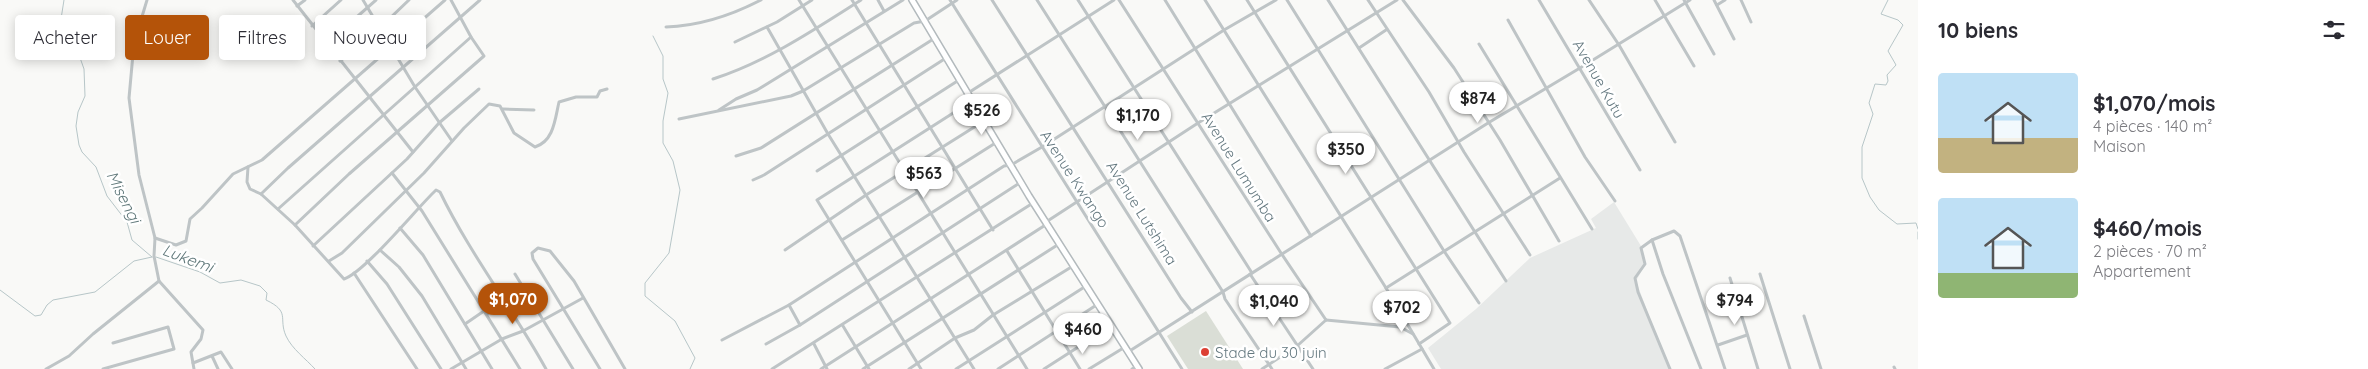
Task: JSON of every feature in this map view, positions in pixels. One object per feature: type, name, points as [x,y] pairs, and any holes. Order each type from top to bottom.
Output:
[{"type":"main road","points":[[912,0],[1021,182],[1112,326],[1136,368]]},
{"type":"street","points":[[148,0],[134,43],[128,98],[144,201],[155,238],[155,257],[159,281],[203,330],[202,339],[191,352],[194,369]]},
{"type":"street","points":[[293,0],[315,30]]},
{"type":"street","points":[[297,6],[305,0]]},
{"type":"street","points":[[312,26],[341,0]]},
{"type":"street","points":[[364,0],[372,15]]},
{"type":"street","points":[[360,15],[376,0]]},
{"type":"street","points":[[392,15],[409,0]]},
{"type":"street","points":[[426,16],[445,0]]},
{"type":"street","points":[[295,225],[484,56],[470,37],[451,0]]},
{"type":"street","points":[[261,194],[314,144],[480,0]]},
{"type":"street","points":[[666,27],[694,24],[743,9],[761,0]]},
{"type":"street","points":[[799,0],[1027,369]]},
{"type":"street","points":[[735,42],[767,27],[812,0]]},
{"type":"street","points":[[852,0],[993,230]]},
{"type":"street","points":[[713,79],[745,68],[861,0]]},
{"type":"street","points":[[878,0],[884,11]]},
{"type":"street","points":[[718,111],[729,103],[757,90],[903,0]]},
{"type":"street","points":[[679,119],[790,96],[803,91],[914,23],[925,21],[951,1],[957,0]]},
{"type":"street","name":"Avenue Lutshima","points":[[992,0],[1192,312]]},
{"type":"street","points":[[1037,0],[1223,292],[1225,299],[1272,369]]},
{"type":"street","points":[[1078,0],[1313,369]]},
{"type":"street","points":[[968,93],[1114,0]]},
{"type":"street","name":"Avenue Lumumba","points":[[1119,0],[1326,320]]},
{"type":"street","points":[[1165,0],[1311,236]]},
{"type":"street","points":[[1205,0],[1386,288],[1434,369]]},
{"type":"street","points":[[1247,0],[1450,323],[1419,344]]},
{"type":"street","points":[[722,340],[789,305],[1004,166],[1011,165],[1042,147],[1195,48],[1276,0]]},
{"type":"street","points":[[1287,0],[1444,251],[1479,303]]},
{"type":"street","points":[[1328,0],[1506,280]]},
{"type":"street","points":[[1368,0],[1504,212],[1530,256]]},
{"type":"street","points":[[821,369],[826,368],[1006,251],[1076,202],[1397,0]]},
{"type":"street","points":[[1403,0],[1454,68],[1560,241]]},
{"type":"street","name":"Avenue Kutu","points":[[1539,0],[1640,170]]},
{"type":"street","points":[[1589,0],[1619,45],[1675,142]]},
{"type":"street","points":[[1655,0],[1694,66]]},
{"type":"street","points":[[1089,369],[1160,332],[1281,253],[1311,236],[1488,123],[1619,45],[1690,0]]},
{"type":"street","points":[[1714,0],[1734,39]]},
{"type":"street","points":[[1717,4],[1725,0]]},
{"type":"street","name":"Avenue Kwango","points":[[951,1],[1182,369]]},
{"type":"street","points":[[1743,1],[1751,22]]},
{"type":"street","points":[[1685,2],[1714,54]]},
{"type":"street","points":[[1508,20],[1548,87],[1586,157],[1615,201]]},
{"type":"street","points":[[767,27],[841,156],[974,369]]},
{"type":"street","points":[[1359,48],[1386,30]]},
{"type":"street","points":[[278,209],[470,37]]},
{"type":"street","points":[[736,156],[761,148],[935,38]]},
{"type":"street","points":[[1479,44],[1592,229]]},
{"type":"street","points":[[753,180],[947,58]]},
{"type":"street","points":[[155,238],[176,245],[186,241],[190,219],[233,174],[262,160],[376,60]]},
{"type":"street","points":[[400,60],[415,87],[452,141]]},
{"type":"street","points":[[340,61],[413,152]]},
{"type":"street","points":[[817,171],[960,79]]},
{"type":"street","points":[[313,246],[392,173],[439,123],[479,89]]},
{"type":"street","points":[[329,261],[342,253],[424,173],[452,141],[489,104],[497,104],[502,109],[514,133],[535,147],[542,145],[548,138],[556,117],[559,102],[576,97],[596,97],[600,91],[607,89]]},
{"type":"street","points":[[922,369],[817,200],[973,100]]},
{"type":"street","points":[[502,109],[534,110]]},
{"type":"street","points":[[785,250],[828,219],[984,120]]},
{"type":"street","points":[[842,240],[997,142]]},
{"type":"street","points":[[248,167],[248,187],[261,194],[295,225],[344,279],[354,273],[380,250],[436,190],[440,192],[476,259],[546,369]]},
{"type":"street","points":[[392,173],[419,207],[520,369]]},
{"type":"street","points":[[1386,288],[1560,178]]},
{"type":"street","points":[[766,344],[800,325],[1021,182]]},
{"type":"street","points":[[772,369],[956,254],[1034,202]]},
{"type":"street","points":[[400,228],[423,255],[492,369]]},
{"type":"street","points":[[1670,369],[1635,282],[1638,271],[1645,264],[1641,248],[1652,240],[1671,231],[1676,231],[1725,369]]},
{"type":"street","points":[[1652,240],[1701,369]]},
{"type":"street","points":[[863,369],[868,368],[905,342],[1060,244]]},
{"type":"street","points":[[600,369],[533,259],[532,254],[538,248],[550,251],[557,258],[625,369]]},
{"type":"street","points":[[380,250],[399,267],[422,296],[466,369]]},
{"type":"street","points":[[1006,251],[1080,369]]},
{"type":"street","points":[[367,261],[388,284],[441,369]]},
{"type":"street","points":[[909,369],[955,338],[974,330],[994,314],[1073,265]]},
{"type":"street","points":[[354,273],[416,369]]},
{"type":"street","points":[[515,274],[573,369]]},
{"type":"street","points":[[1760,274],[1790,369]]},
{"type":"street","points":[[1730,278],[1758,369]]},
{"type":"street","points":[[46,369],[69,356],[93,334],[159,281]]},
{"type":"street","points":[[956,369],[1086,285]]},
{"type":"street","points":[[465,324],[525,293]]},
{"type":"street","points":[[451,369],[502,339],[523,331],[583,298]]},
{"type":"street","points":[[998,369],[1098,304]]},
{"type":"street","points":[[789,305],[800,325]]},
{"type":"street","points":[[1804,316],[1821,369]]},
{"type":"street","points":[[1262,369],[1297,346],[1326,320],[1400,327],[1413,334]]},
{"type":"street","points":[[843,326],[868,368]]},
{"type":"street","points":[[1044,369],[1112,326]]},
{"type":"street","points":[[103,369],[174,349],[168,327],[113,343]]},
{"type":"street","points":[[1718,345],[1747,335]]},
{"type":"street","points":[[814,344],[826,368]]},
{"type":"street","points":[[1386,369],[1422,350]]},
{"type":"street","points":[[193,363],[221,352],[232,369]]},
{"type":"street","points":[[212,356],[218,369]]},
{"type":"shaded area","points":[[1614,202],[1641,246],[1645,265],[1636,281],[1669,369],[1441,369],[1428,348],[1476,309],[1530,258],[1596,228],[1591,219]]},
{"type":"shaded area","name":"Stade du 30 juin","points":[[1206,311],[1243,369],[1188,369],[1167,336]]},
{"type":"waterway","name":"Misengi","points":[[64,0],[61,19],[73,38],[84,69],[85,96],[78,112],[76,126],[79,145],[82,152],[96,167],[107,196],[127,222],[132,240],[152,257]]},
{"type":"waterway","points":[[1888,0],[1881,14],[1898,20],[1903,25],[1888,51],[1896,65],[1887,75],[1888,81],[1886,85],[1875,84],[1869,103],[1873,114],[1862,147],[1862,178],[1870,197],[1879,210],[1897,224],[1916,223],[1918,229]]},
{"type":"waterway","points":[[653,36],[663,56],[663,79],[668,93],[663,121],[663,143],[673,161],[680,190],[669,253],[645,283],[645,296],[675,321],[695,358],[690,369]]},
{"type":"waterway","points":[[1918,232],[1918,239]]},
{"type":"waterway","name":"Lukemi","points":[[0,290],[35,316],[41,315],[47,305],[53,300],[95,292],[134,261],[152,257]]},
{"type":"waterway","name":"Lukemi","points":[[156,257],[200,272],[220,283],[241,280],[260,286],[267,293],[266,300],[279,308],[284,330],[289,341],[295,350],[315,369]]},
{"type":"place","name":"Stade du 30 juin","points":[[1205,352]]}]
